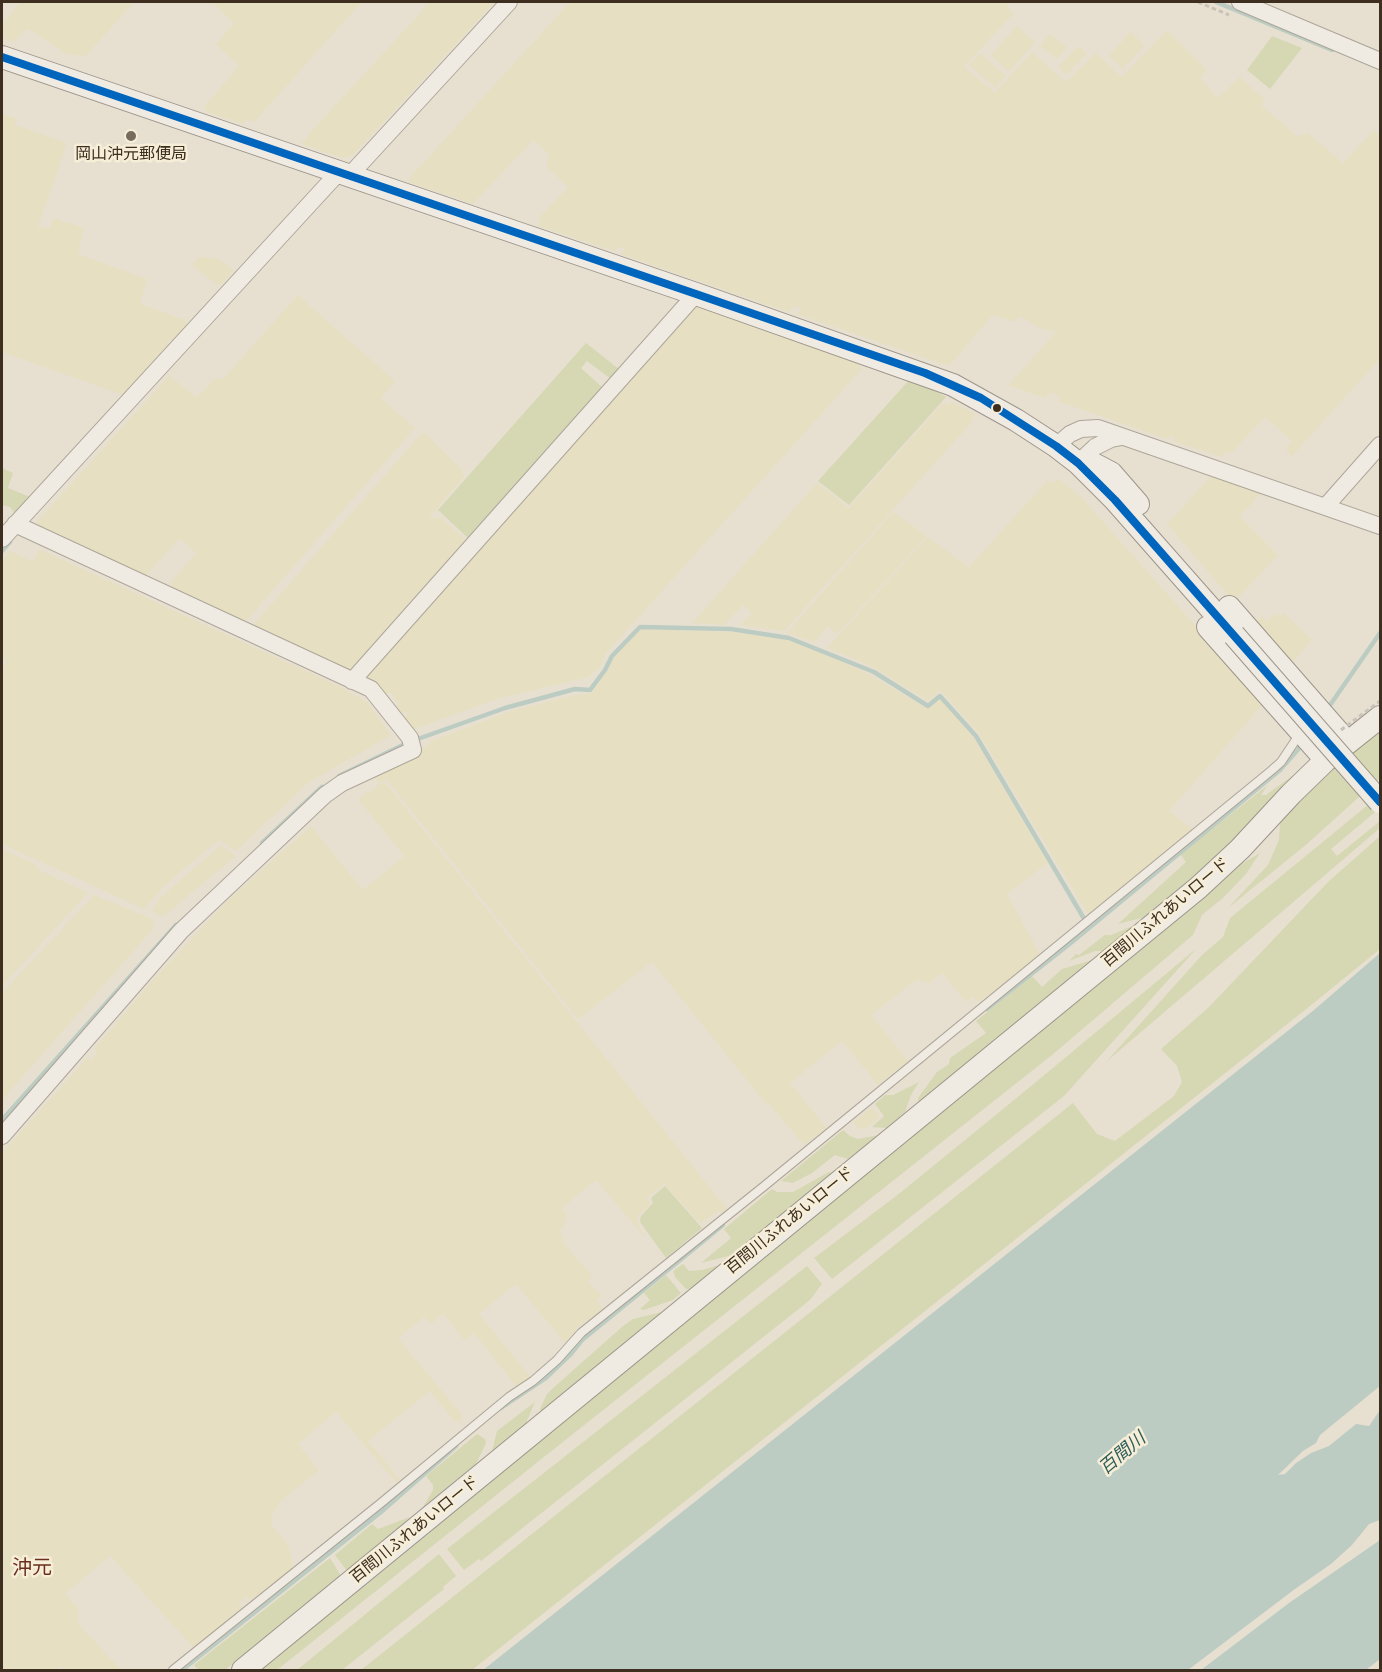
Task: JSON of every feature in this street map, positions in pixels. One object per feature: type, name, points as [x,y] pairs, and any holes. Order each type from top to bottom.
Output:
[{"type":"main road","points":[[2,57],[696,294],[953,385],[981,398],[1056,446],[1078,463],[1115,500],[1380,802]]},
{"type":"main road","points":[[1056,446],[1062,463],[1326,760]]},
{"type":"main road","points":[[1078,463],[1092,463],[1111,473],[1341,738]]},
{"type":"main road","name":"百間川ふれあいロード","points":[[243,1671],[1198,888],[1240,849],[1326,760],[1341,738],[1380,717]]},
{"type":"street","points":[[2,539],[20,527],[345,173],[509,2]]},
{"type":"street","points":[[1240,2],[1380,61]]},
{"type":"street","points":[[352,681],[696,294]]},
{"type":"street","points":[[1056,446],[1070,434],[1081,429],[1098,428],[1380,526]]},
{"type":"street","points":[[1078,463],[1095,447],[1111,439],[1122,438]]},
{"type":"street","points":[[1326,506],[1380,445]]},
{"type":"street","points":[[2,1136],[181,931],[326,795],[342,783],[413,750],[411,741],[370,689],[20,527]]},
{"type":"lane","points":[[173,1671],[508,1397],[533,1381],[557,1360],[581,1333],[1272,770],[1281,762],[1302,732]]},
{"type":"path","points":[[1341,738],[1380,701]]},
{"type":"shaded area","points":[[20,2],[134,2],[86,56],[66,54],[27,28],[13,42],[2,38],[2,24]]},
{"type":"shaded area","points":[[212,2],[362,2],[254,122],[246,120],[243,124],[207,112],[204,107],[239,66],[216,44],[234,23]]},
{"type":"shaded area","points":[[430,2],[495,2],[352,156],[342,158],[301,144],[309,134]]},
{"type":"shaded area","points":[[570,2],[1010,2],[1006,6],[1014,13],[964,67],[995,93],[1032,52],[1066,82],[1096,53],[1122,77],[1167,30],[1206,69],[1201,79],[1218,98],[1240,77],[1264,99],[1262,106],[1297,136],[1308,133],[1343,163],[1374,130],[1380,136],[1380,359],[1292,456],[1286,450],[1292,441],[1265,417],[1231,453],[1227,451],[1222,457],[1173,441],[1175,438],[1171,436],[1167,439],[1057,401],[1061,397],[1051,392],[1045,398],[1008,385],[1056,332],[1040,328],[1020,316],[1015,322],[993,315],[949,366],[797,314],[802,309],[795,306],[788,312],[621,254],[624,249],[619,246],[615,251],[537,226],[541,222],[538,219],[568,187],[549,169],[546,164],[550,156],[533,140],[473,204],[408,182]]},
{"type":"shaded area","points":[[1017,26],[1035,42],[1009,72],[991,55]]},
{"type":"shaded area","points":[[1130,32],[1145,45],[1123,69],[1109,56]]},
{"type":"shaded area","points":[[1050,34],[1067,47],[1057,59],[1040,46]]},
{"type":"shaded area","points":[[1079,46],[1087,54],[1066,75],[1058,66]]},
{"type":"shaded area","points":[[980,53],[1006,76],[995,88],[969,65]]},
{"type":"shaded area","points":[[2,114],[17,119],[15,125],[67,143],[38,227],[50,228],[53,218],[84,228],[78,254],[147,279],[140,304],[185,320],[188,325],[173,341],[167,341],[168,347],[123,395],[2,352]]},
{"type":"shaded area","points":[[197,258],[219,259],[234,271],[219,286],[192,266]]},
{"type":"shaded area","points":[[298,295],[395,381],[381,398],[415,428],[245,622],[207,605],[207,602],[201,599],[199,601],[170,588],[172,580],[196,553],[180,538],[145,577],[35,524],[169,376],[197,397],[215,378],[223,379]]},
{"type":"shaded area","points":[[697,306],[860,360],[859,364],[862,369],[607,652],[598,670],[589,677],[497,699],[412,730],[404,719],[408,714],[406,711],[399,713],[395,708],[399,704],[390,692],[385,696],[365,678],[366,674]]},
{"type":"shaded area","points":[[944,402],[948,405],[953,402],[975,414],[972,422],[784,631],[740,625],[752,613],[743,605],[724,625],[692,623],[817,483],[849,508]]},
{"type":"shaded area","points":[[425,433],[461,469],[464,476],[429,518],[441,518],[466,540],[464,547],[352,669],[345,668],[253,625],[421,434]]},
{"type":"shaded area","points":[[1211,476],[1261,493],[1240,517],[1278,555],[1234,602],[1167,524]]},
{"type":"shaded area","points":[[1059,479],[1082,498],[1264,703],[1169,811],[1194,830],[1096,910],[1088,914],[978,732],[940,690],[929,701],[871,666],[827,648],[928,537],[969,567],[1047,481],[1051,483]]},
{"type":"shaded area","points":[[893,512],[927,536],[837,634],[828,626],[814,642],[787,633]]},
{"type":"shaded area","points":[[39,549],[345,689],[368,703],[391,735],[308,783],[236,851],[219,840],[166,884],[144,909],[2,844],[2,669],[7,660],[2,657],[2,561],[10,551],[33,562]]},
{"type":"shaded area","points":[[1275,613],[1279,617],[1284,613],[1312,640],[1290,665],[1254,624],[1262,616],[1267,621]]},
{"type":"shaded area","points":[[641,629],[733,632],[788,640],[867,673],[928,709],[940,698],[974,738],[1048,863],[1007,894],[1041,956],[980,1002],[972,997],[966,1002],[942,973],[930,983],[916,980],[871,1015],[908,1061],[878,1085],[842,1041],[806,1068],[790,1083],[827,1128],[804,1145],[769,1104],[766,1104],[652,962],[578,1019],[386,779],[378,783],[375,778],[416,756],[419,750],[431,741],[511,711],[591,693],[607,672],[614,657]]},
{"type":"shaded area","points":[[384,781],[727,1209],[722,1214],[718,1211],[700,1223],[664,1184],[647,1198],[651,1204],[638,1216],[638,1223],[646,1239],[596,1180],[562,1208],[568,1216],[564,1221],[566,1224],[560,1231],[565,1245],[591,1274],[589,1283],[602,1296],[597,1300],[604,1311],[590,1322],[587,1320],[577,1328],[576,1334],[565,1343],[516,1284],[479,1314],[532,1379],[517,1387],[474,1333],[465,1341],[443,1313],[431,1324],[424,1317],[398,1338],[462,1415],[462,1420],[455,1422],[430,1391],[368,1441],[400,1480],[396,1482],[336,1412],[298,1444],[319,1470],[282,1500],[273,1513],[271,1524],[288,1545],[292,1569],[251,1600],[247,1596],[238,1602],[242,1608],[194,1648],[110,1556],[65,1594],[78,1608],[78,1623],[121,1670],[64,1670],[60,1666],[53,1670],[2,1670],[2,1153],[87,1058],[91,1060],[97,1054],[95,1048],[152,981],[226,902],[311,826],[363,890],[404,856],[358,799]]},
{"type":"shaded area","points":[[221,845],[236,856],[164,916],[157,915],[152,910],[161,897]]},
{"type":"shaded area","points":[[2,849],[35,864],[39,870],[88,893],[2,986]]},
{"type":"shaded area","points":[[94,895],[150,918],[155,922],[153,929],[2,1100],[2,993]]},
{"type":"shaded area","points":[[873,1108],[880,1116],[865,1129],[859,1129],[853,1122]]},
{"type":"green space","points":[[1272,36],[1302,48],[1270,89],[1247,70]]},
{"type":"green space","points":[[586,343],[620,370],[611,379],[587,361],[581,368],[603,388],[470,540],[438,510]]},
{"type":"green space","points":[[911,378],[946,397],[849,505],[818,481]]},
{"type":"green space","points":[[2,468],[13,473],[8,488],[33,498],[17,516],[10,507],[2,505]]},
{"type":"green space","points":[[1380,728],[1380,778],[1307,844],[1228,908],[1268,865],[1279,840],[1280,822],[1331,769]]},
{"type":"green space","points":[[1296,773],[1215,863],[1149,916],[1118,924],[1186,862],[1180,854],[1268,785],[1261,795],[1266,795]]},
{"type":"green space","points":[[1380,795],[1380,808],[1331,849],[1337,856],[1380,821],[1380,828],[1106,1062],[1202,955],[1223,937],[1230,918]]},
{"type":"green space","points":[[1380,836],[1380,949],[472,1670],[361,1670],[1073,1103],[1097,1134],[1115,1141],[1174,1096],[1182,1082],[1177,1066],[1161,1049],[1209,1007],[1328,882]]},
{"type":"green space","points":[[1260,853],[1246,874],[1223,898],[1202,915],[1193,935],[1052,1055],[277,1670],[257,1670],[1231,870]]},
{"type":"green space","points":[[1140,923],[1103,951],[1095,951],[1069,961],[1105,935],[1111,935]]},
{"type":"green space","points":[[1197,948],[1064,1096],[832,1279],[814,1258],[900,1193]]},
{"type":"green space","points":[[1092,960],[1095,962],[918,1102],[918,1098],[937,1072],[949,1064],[950,1058],[986,1033],[976,1021],[1032,976],[1042,987],[1062,969]]},
{"type":"green space","points":[[919,1082],[905,1112],[887,1128],[872,1127],[884,1116],[875,1104],[885,1095],[893,1095]]},
{"type":"green space","points":[[843,1130],[858,1139],[879,1135],[848,1159],[835,1155],[812,1173],[793,1183],[781,1181]]},
{"type":"green space","points":[[829,1172],[834,1173],[732,1255],[701,1263],[731,1238],[724,1229],[772,1189],[777,1192],[793,1192]]},
{"type":"green space","points":[[665,1186],[702,1228],[666,1258],[640,1222],[641,1216],[653,1203],[651,1198]]},
{"type":"green space","points":[[683,1264],[689,1271],[720,1265],[692,1289],[686,1289],[675,1277],[673,1271]]},
{"type":"green space","points":[[807,1266],[822,1284],[810,1300],[481,1561],[479,1559],[464,1570],[447,1549]]},
{"type":"green space","points":[[666,1275],[681,1293],[673,1300],[644,1310],[640,1309],[650,1300],[644,1293]]},
{"type":"green space","points":[[666,1311],[542,1412],[540,1409],[547,1394],[623,1326],[633,1319]]},
{"type":"green space","points":[[535,1402],[526,1423],[492,1451],[497,1431]]},
{"type":"green space","points":[[477,1434],[485,1439],[486,1443],[476,1464],[421,1510],[433,1490],[433,1485],[426,1476]]},
{"type":"green space","points":[[410,1517],[347,1571],[335,1555],[372,1524],[378,1529]]},
{"type":"green space","points":[[439,1554],[456,1576],[443,1587],[444,1589],[342,1670],[297,1670]]},
{"type":"green space","points":[[330,1558],[341,1576],[225,1670],[198,1670],[194,1665]]},
{"type":"water","name":"百間川","points":[[1380,953],[1380,1386],[1320,1435],[1316,1443],[1303,1451],[1278,1475],[1285,1474],[1311,1453],[1329,1446],[1356,1424],[1369,1426],[1380,1410],[1380,1520],[1369,1524],[1352,1545],[1331,1564],[1188,1670],[483,1670],[1314,1010]]},
{"type":"water","points":[[1380,1540],[1380,1659],[1366,1670],[1201,1670],[1289,1603]]},
{"type":"waterway","points":[[1216,2],[1332,50]]},
{"type":"waterway","points":[[2,551],[10,542]]},
{"type":"waterway","points":[[415,740],[505,708],[575,689],[590,690],[612,656],[640,627],[731,629],[789,638],[874,672],[928,706],[940,696],[976,736],[1086,922]]},
{"type":"waterway","points":[[1328,708],[1380,633]]},
{"type":"waterway","points":[[339,776],[407,743]]},
{"type":"waterway","points":[[987,1009],[1072,942],[1280,770],[1302,745]]},
{"type":"waterway","points":[[262,843],[322,787]]},
{"type":"waterway","points":[[2,1120],[176,925]]},
{"type":"waterway","points":[[501,1408],[546,1378],[582,1340],[723,1225]]},
{"type":"waterway","points":[[182,1670],[381,1512],[456,1446]]},
{"type":"transit line","points":[[2,57],[925,373],[981,398],[1056,446],[1078,463],[1115,500],[1380,802]]},
{"type":"place","name":"岡山沖元郵便局","points":[[131,136]]},
{"type":"district","name":"沖元","points":[[32,1569]]}]
